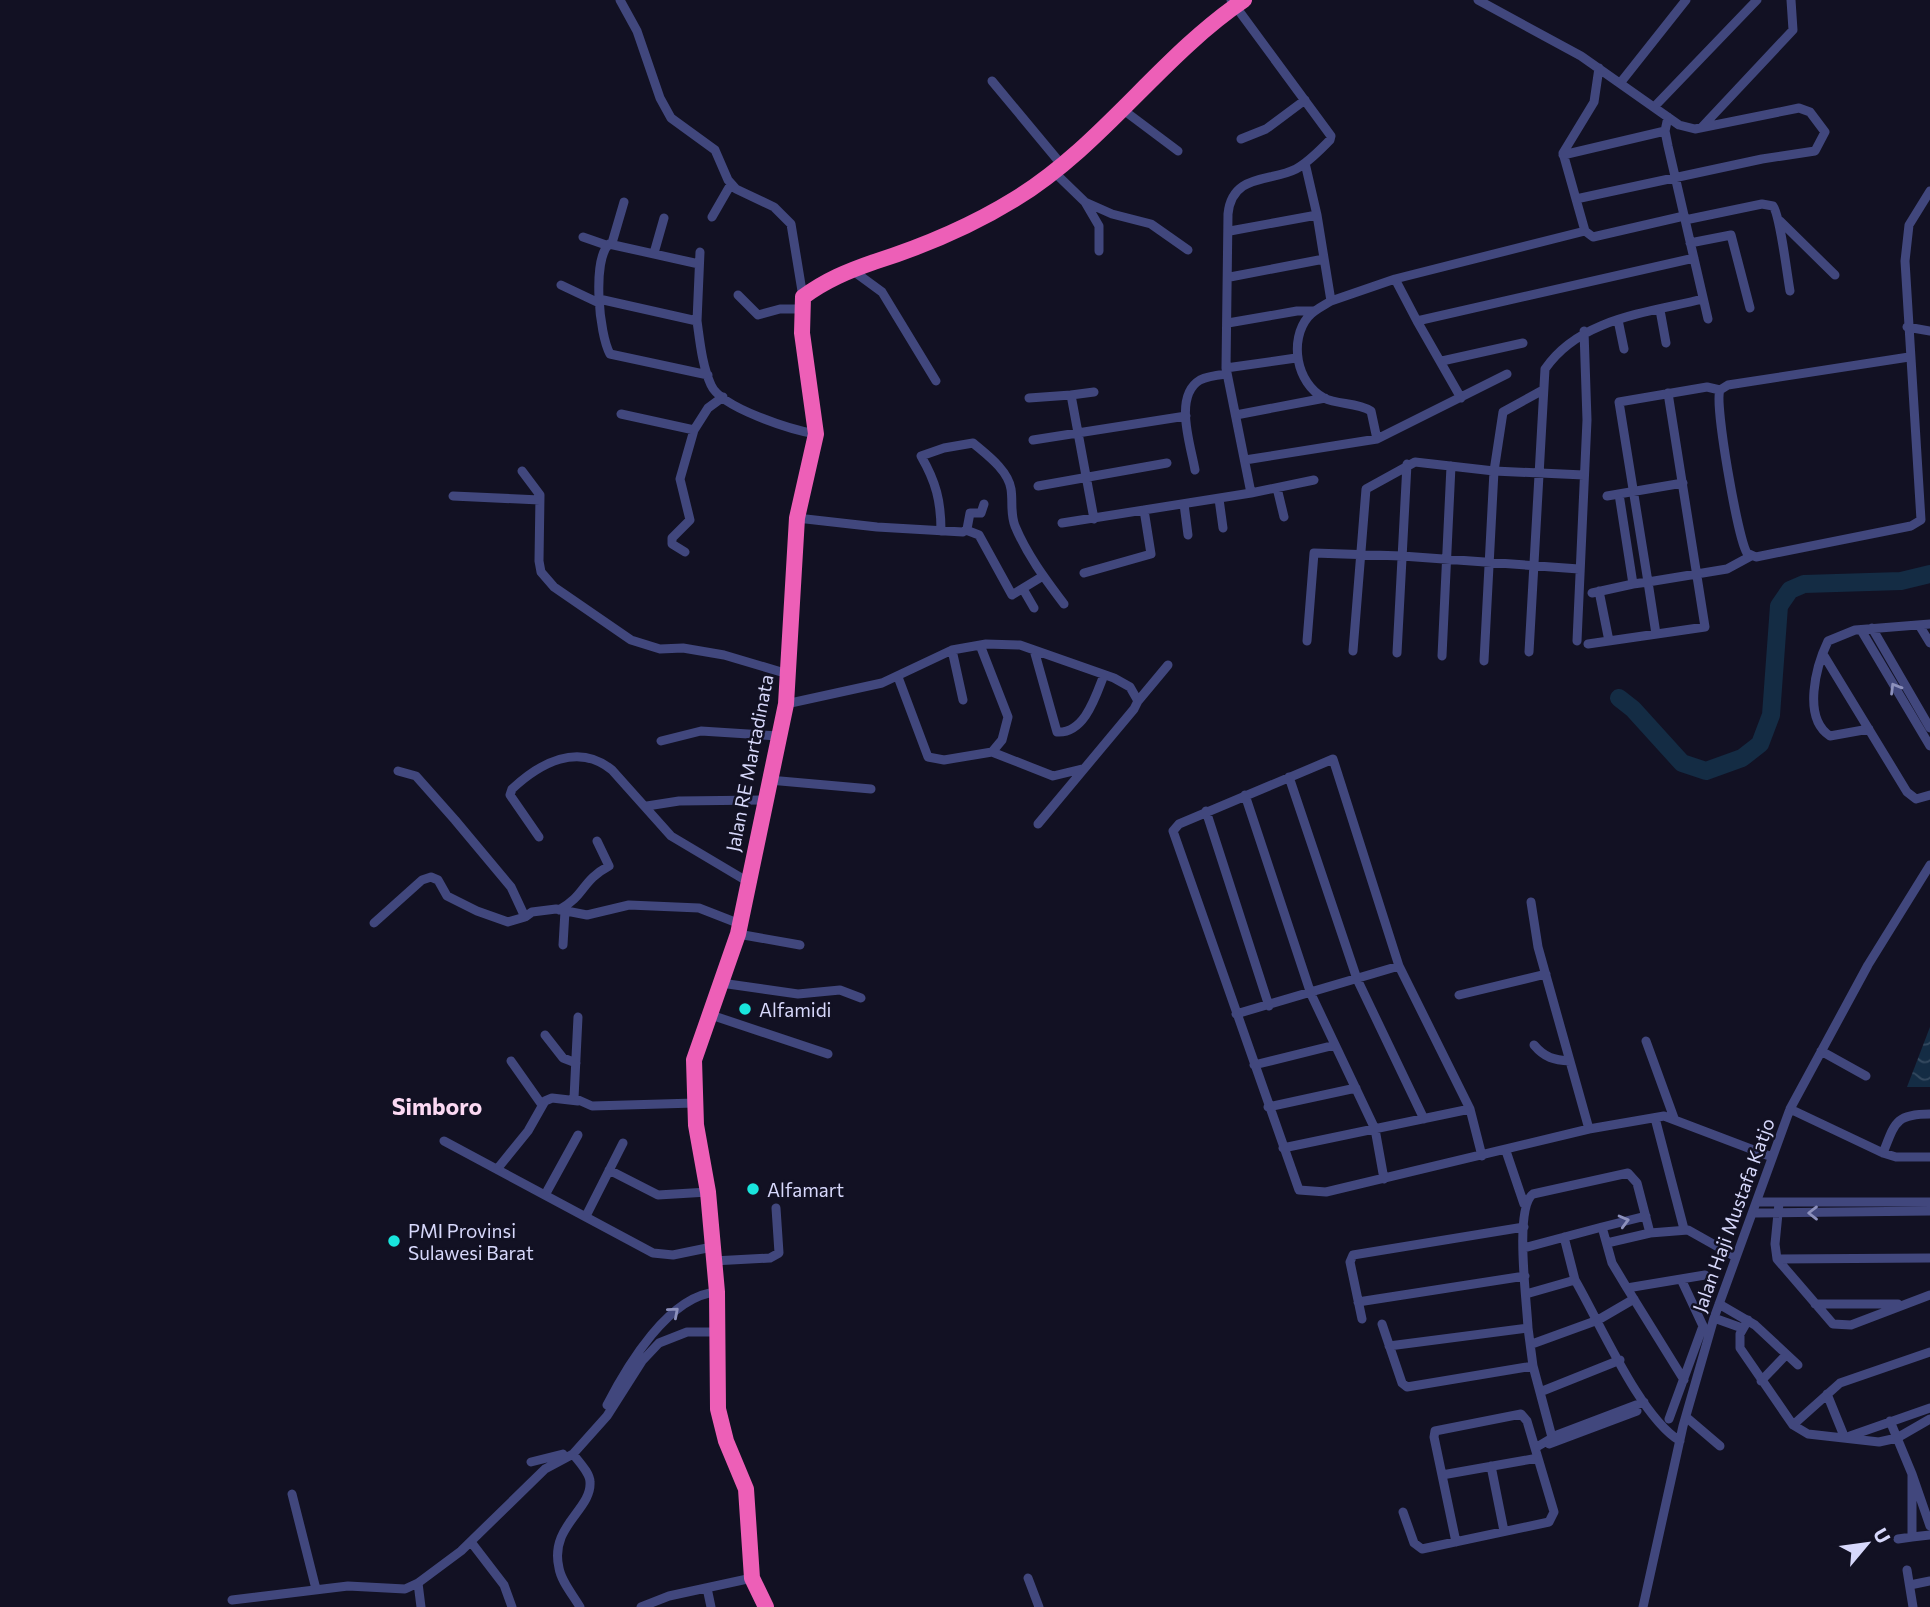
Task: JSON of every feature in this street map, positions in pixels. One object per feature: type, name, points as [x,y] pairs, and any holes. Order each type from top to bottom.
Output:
[{"type":"highway","points":[[803,303],[853,268],[875,262],[1004,205],[1057,168],[1122,109],[1192,38],[1236,2]]},
{"type":"highway","name":"Jalan RE Martadinata","points":[[765,1607],[752,1578],[746,1489],[726,1441],[718,1409],[715,1332],[717,1293],[708,1192],[696,1125],[694,1060],[739,929],[750,883],[763,800],[786,704],[797,518],[816,435],[816,417],[803,353],[803,303]]},
{"type":"street","points":[[620,0],[637,31],[664,108],[671,118],[718,154],[731,184],[742,193],[774,207],[791,224],[803,303],[758,315],[738,295]]},
{"type":"street","points":[[1478,0],[1599,68],[1679,125],[1702,127],[1799,108],[1810,112],[1823,128],[1825,138],[1815,151],[1675,176],[1576,199]]},
{"type":"street","points":[[1621,82],[1686,0]]},
{"type":"street","points":[[1655,106],[1757,0]]},
{"type":"street","points":[[1702,127],[1793,30],[1791,0]]},
{"type":"street","points":[[1236,2],[1331,138],[1305,163],[1291,171],[1248,181],[1228,208],[1230,277],[1227,371],[1251,493]]},
{"type":"street","points":[[1599,68],[1594,102],[1564,148],[1563,155],[1585,231],[1593,237],[1768,204],[1776,210],[1780,221],[1779,238],[1790,291]]},
{"type":"street","points":[[992,81],[1085,202],[1099,226],[1099,251]]},
{"type":"street","points":[[1241,139],[1262,131],[1305,100]]},
{"type":"street","points":[[1122,109],[1178,151]]},
{"type":"street","points":[[1668,117],[1665,131],[1708,318]]},
{"type":"street","points":[[1563,155],[1665,131]]},
{"type":"street","points":[[1305,163],[1317,215],[1331,301]]},
{"type":"street","points":[[712,217],[731,184]]},
{"type":"street","points":[[1609,641],[1596,592],[1633,583],[1727,569],[1751,556],[1911,526],[1921,520],[1907,327],[1906,240],[1909,225],[1930,191]]},
{"type":"street","points":[[624,202],[602,256],[599,301],[610,354],[708,375]]},
{"type":"street","points":[[1085,202],[1112,214],[1151,225],[1188,250]]},
{"type":"street","points":[[1230,231],[1317,215]]},
{"type":"street","points":[[654,253],[664,218]]},
{"type":"street","points":[[1780,221],[1835,275]]},
{"type":"street","points":[[1325,398],[1304,377],[1296,358],[1304,323],[1313,312],[1331,301],[1395,279],[1585,231]]},
{"type":"street","points":[[1690,243],[1731,234],[1750,308]]},
{"type":"street","points":[[583,237],[699,264]]},
{"type":"street","points":[[700,251],[697,321],[714,391],[757,417],[816,435]]},
{"type":"street","points":[[1417,321],[1694,258]]},
{"type":"street","points":[[1230,277],[1324,259]]},
{"type":"street","points":[[853,268],[883,292],[936,381]]},
{"type":"street","points":[[1395,279],[1461,398]]},
{"type":"street","points":[[561,285],[599,301],[697,321]]},
{"type":"street","points":[[1529,652],[1545,369],[1557,350],[1584,331],[1703,299]]},
{"type":"street","points":[[1660,310],[1666,343]]},
{"type":"street","points":[[1228,323],[1297,311],[1313,312]]},
{"type":"street","points":[[1618,320],[1624,349]]},
{"type":"street","points":[[1907,327],[1930,331]]},
{"type":"street","points":[[1577,641],[1578,569],[1587,420],[1584,331]]},
{"type":"street","points":[[1442,361],[1523,343]]},
{"type":"street","points":[[1656,634],[1619,402],[1707,387],[1720,390],[1728,385],[1909,357]]},
{"type":"street","points":[[1195,470],[1186,416],[1188,396],[1196,384],[1227,371],[1296,358]]},
{"type":"street","points":[[1245,460],[1377,439],[1507,374]]},
{"type":"street","points":[[1485,661],[1494,471],[1503,412],[1543,390]]},
{"type":"street","points":[[1720,390],[1718,401],[1740,532],[1744,549],[1751,556]]},
{"type":"street","points":[[1029,398],[1094,392]]},
{"type":"street","points":[[1588,644],[1705,626],[1668,393]]},
{"type":"street","points":[[1071,395],[1094,519]]},
{"type":"street","points":[[685,552],[673,544],[673,538],[690,520],[680,479],[694,430],[708,408],[723,397]]},
{"type":"street","points":[[1236,415],[1325,398],[1368,409],[1373,414],[1377,439]]},
{"type":"street","points":[[621,414],[694,430]]},
{"type":"street","points":[[1032,440],[1186,416]]},
{"type":"street","points":[[941,531],[941,500],[922,456],[944,448],[973,443],[1000,468],[1011,488],[1010,508],[1015,525],[1043,576],[1064,604]]},
{"type":"street","points":[[1353,651],[1366,489],[1407,464],[1415,462],[1494,471],[1584,475]]},
{"type":"street","points":[[1038,486],[1167,463]]},
{"type":"street","points":[[1397,653],[1407,464]]},
{"type":"street","points":[[1442,656],[1451,466]]},
{"type":"street","points":[[522,471],[536,487],[540,500],[537,543],[541,572],[554,587],[631,640],[649,647],[696,650],[788,674]]},
{"type":"street","points":[[1062,523],[1219,499],[1314,480]]},
{"type":"street","points":[[1607,496],[1683,483]]},
{"type":"street","points":[[1277,488],[1284,517]]},
{"type":"street","points":[[1619,494],[1633,583]]},
{"type":"street","points":[[453,496],[540,500]]},
{"type":"street","points":[[1219,499],[1223,528]]},
{"type":"street","points":[[966,530],[970,513],[981,513],[984,504]]},
{"type":"street","points":[[1184,504],[1188,535]]},
{"type":"street","points":[[1084,572],[1151,554],[1144,510]]},
{"type":"street","points":[[797,518],[941,531],[966,530],[979,535],[1012,595],[1043,576]]},
{"type":"street","points":[[1307,641],[1314,553],[1489,561],[1578,569]]},
{"type":"street","points":[[1023,589],[1034,608]]},
{"type":"street","points":[[1869,729],[1830,736],[1818,725],[1815,710],[1817,670],[1823,654],[1833,637],[1860,629],[1930,624]]},
{"type":"street","points":[[1919,625],[1930,643]]},
{"type":"street","points":[[1871,628],[1930,728]]},
{"type":"street","points":[[1860,629],[1930,746]]},
{"type":"street","points":[[786,704],[847,693],[898,677],[952,650],[1007,642],[1104,675],[1130,687],[1138,701]]},
{"type":"street","points":[[979,645],[1008,717],[1002,740],[992,752]]},
{"type":"street","points":[[952,650],[963,700]]},
{"type":"street","points":[[1034,650],[1057,732],[1069,730],[1080,722],[1104,675]]},
{"type":"street","points":[[1823,654],[1912,797],[1924,799],[1930,795]]},
{"type":"street","points":[[1038,824],[1168,666]]},
{"type":"street","points":[[898,677],[929,757],[944,760],[992,752],[1053,776],[1085,767]]},
{"type":"street","points":[[661,741],[701,731],[778,736]]},
{"type":"street","points":[[539,837],[510,795],[512,789],[546,764],[569,756],[602,762],[647,806],[660,826],[671,836],[750,883]]},
{"type":"street","points":[[1482,1156],[1469,1109],[1399,965],[1333,759],[1188,818],[1172,831],[1299,1190],[1326,1192],[1506,1151],[1589,1129],[1655,1118],[1674,1118],[1772,1157]]},
{"type":"street","points":[[398,771],[416,776],[463,828],[511,887],[525,917]]},
{"type":"street","points":[[1289,777],[1357,979],[1424,1119]]},
{"type":"street","points":[[768,780],[871,789]]},
{"type":"street","points":[[1245,795],[1311,994],[1375,1129],[1384,1178]]},
{"type":"street","points":[[647,806],[679,801],[763,800]]},
{"type":"street","points":[[1206,811],[1269,1006]]},
{"type":"street","points":[[562,911],[576,901],[587,880],[609,866],[610,862],[597,841]]},
{"type":"street","name":"Jalan Haji Mustafa Katjo","points":[[1643,1607],[1684,1422],[1714,1318],[1790,1109],[1881,944],[1930,865]]},
{"type":"street","points":[[374,923],[422,880],[431,877],[438,880],[447,896],[508,922],[532,912],[562,911],[587,915],[629,905],[699,908],[739,929],[800,945]]},
{"type":"street","points":[[1531,902],[1545,974],[1589,1129]]},
{"type":"street","points":[[562,911],[563,945]]},
{"type":"street","points":[[1236,1014],[1311,994],[1399,965]]},
{"type":"street","points":[[1459,995],[1545,974]]},
{"type":"street","points":[[721,983],[798,994],[840,990],[861,998]]},
{"type":"street","points":[[708,1014],[828,1054]]},
{"type":"street","points":[[578,1017],[574,1098],[578,1101]]},
{"type":"street","points":[[545,1035],[563,1058],[576,1063]]},
{"type":"street","points":[[1646,1041],[1674,1118]]},
{"type":"street","points":[[1254,1065],[1335,1045]]},
{"type":"street","points":[[1534,1045],[1542,1055],[1554,1060],[1570,1061]]},
{"type":"street","points":[[1821,1051],[1866,1076]]},
{"type":"street","points":[[511,1060],[542,1105]]},
{"type":"street","points":[[1268,1107],[1356,1088]]},
{"type":"street","points":[[498,1168],[528,1131],[542,1105],[549,1099],[578,1101],[593,1106],[695,1103]]},
{"type":"street","points":[[1283,1148],[1469,1109]]},
{"type":"street","points":[[1790,1109],[1883,1153],[1896,1157],[1930,1157]]},
{"type":"street","points":[[1883,1153],[1900,1118],[1930,1114]]},
{"type":"street","points":[[1655,1118],[1684,1230]]},
{"type":"street","points":[[545,1195],[578,1135]]},
{"type":"street","points":[[444,1141],[659,1255],[712,1254],[770,1258],[779,1253],[776,1208]]},
{"type":"street","points":[[586,1216],[623,1143]]},
{"type":"street","points":[[1403,1512],[1418,1548],[1546,1522],[1553,1517],[1540,1392],[1528,1328],[1524,1203],[1506,1151]]},
{"type":"street","points":[[609,1170],[658,1195],[708,1192]]},
{"type":"street","points":[[1524,1203],[1533,1194],[1628,1173],[1637,1182],[1650,1233]]},
{"type":"street","points":[[1758,1202],[1778,1208],[1930,1211]]},
{"type":"street","points":[[1754,1213],[1778,1208],[1930,1202]]},
{"type":"street","points":[[1778,1208],[1775,1244],[1777,1259],[1833,1324],[1843,1326],[1930,1295]]},
{"type":"street","points":[[1524,1248],[1646,1216]]},
{"type":"street","points":[[1362,1319],[1350,1262],[1356,1253],[1524,1227]]},
{"type":"street","points":[[1602,1227],[1612,1263],[1684,1380]]},
{"type":"street","points":[[1607,1243],[1650,1233],[1684,1230],[1711,1241],[1736,1257]]},
{"type":"street","points":[[1564,1237],[1575,1280],[1620,1360],[1665,1431],[1680,1441]]},
{"type":"street","points":[[1777,1259],[1930,1258]]},
{"type":"street","points":[[1627,1287],[1704,1275]]},
{"type":"street","points":[[1359,1302],[1525,1276]]},
{"type":"street","points":[[1669,1419],[1703,1325],[1681,1279]]},
{"type":"street","points":[[1526,1294],[1575,1280]]},
{"type":"street","points":[[546,1464],[573,1454],[605,1414],[671,1312],[697,1295],[717,1293]]},
{"type":"street","points":[[1532,1344],[1598,1320],[1634,1299]]},
{"type":"street","points":[[1719,1304],[1748,1320],[1798,1365]]},
{"type":"street","points":[[1815,1304],[1900,1304]]},
{"type":"street","points":[[1714,1318],[1742,1328]]},
{"type":"street","points":[[1748,1320],[1742,1328],[1740,1348],[1793,1426],[1808,1434],[1846,1436],[1879,1442],[1898,1438],[1930,1419]]},
{"type":"street","points":[[1382,1325],[1402,1383],[1408,1387],[1533,1366]]},
{"type":"street","points":[[1389,1346],[1528,1328]]},
{"type":"street","points":[[650,1345],[679,1334],[715,1332]]},
{"type":"street","points":[[1793,1426],[1840,1383],[1930,1352]]},
{"type":"street","points":[[1761,1381],[1786,1354]]},
{"type":"street","points":[[1540,1392],[1620,1360]]},
{"type":"street","points":[[1827,1394],[1846,1436]]},
{"type":"street","points":[[1442,1475],[1491,1466],[1646,1404]]},
{"type":"street","points":[[1846,1436],[1930,1408]]},
{"type":"street","points":[[232,1600],[360,1586],[405,1589],[418,1583],[471,1542],[546,1464],[575,1445],[605,1414]]},
{"type":"street","points":[[1456,1542],[1434,1435],[1439,1429],[1521,1414],[1544,1446]]},
{"type":"street","points":[[1658,1418],[1684,1422],[1720,1446]]},
{"type":"street","points":[[1890,1421],[1930,1526]]},
{"type":"street","points":[[573,1454],[589,1476],[589,1493],[561,1535],[557,1550],[559,1572],[580,1607]]},
{"type":"street","points":[[1491,1466],[1504,1531]]},
{"type":"street","points":[[1912,1474],[1912,1537]]},
{"type":"street","points":[[292,1494],[316,1589]]},
{"type":"street","points":[[1898,1539],[1930,1535]]},
{"type":"street","points":[[471,1542],[505,1585],[512,1607]]},
{"type":"street","points":[[1907,1570],[1913,1607]]},
{"type":"street","points":[[641,1607],[668,1597],[752,1578]]},
{"type":"street","points":[[1028,1578],[1039,1607]]},
{"type":"street","points":[[1910,1585],[1930,1581]]},
{"type":"street","points":[[418,1583],[421,1607]]},
{"type":"street","points":[[707,1588],[711,1607]]},
{"type":"water","points":[[1930,1027],[1930,1087],[1907,1087]]},
{"type":"waterway","points":[[1619,698],[1633,709],[1682,763],[1706,771],[1742,758],[1760,744],[1771,715],[1779,606],[1790,590],[1804,584],[1901,581],[1930,574]]},
{"type":"place","name":"Alfamidi","points":[[745,1009]]},
{"type":"place","name":"Alfamart","points":[[753,1189]]},
{"type":"place","name":"PMI Provinsi Sulawesi Barat","points":[[394,1241]]},
{"type":"district","name":"Simboro","points":[[437,1106]]}]
